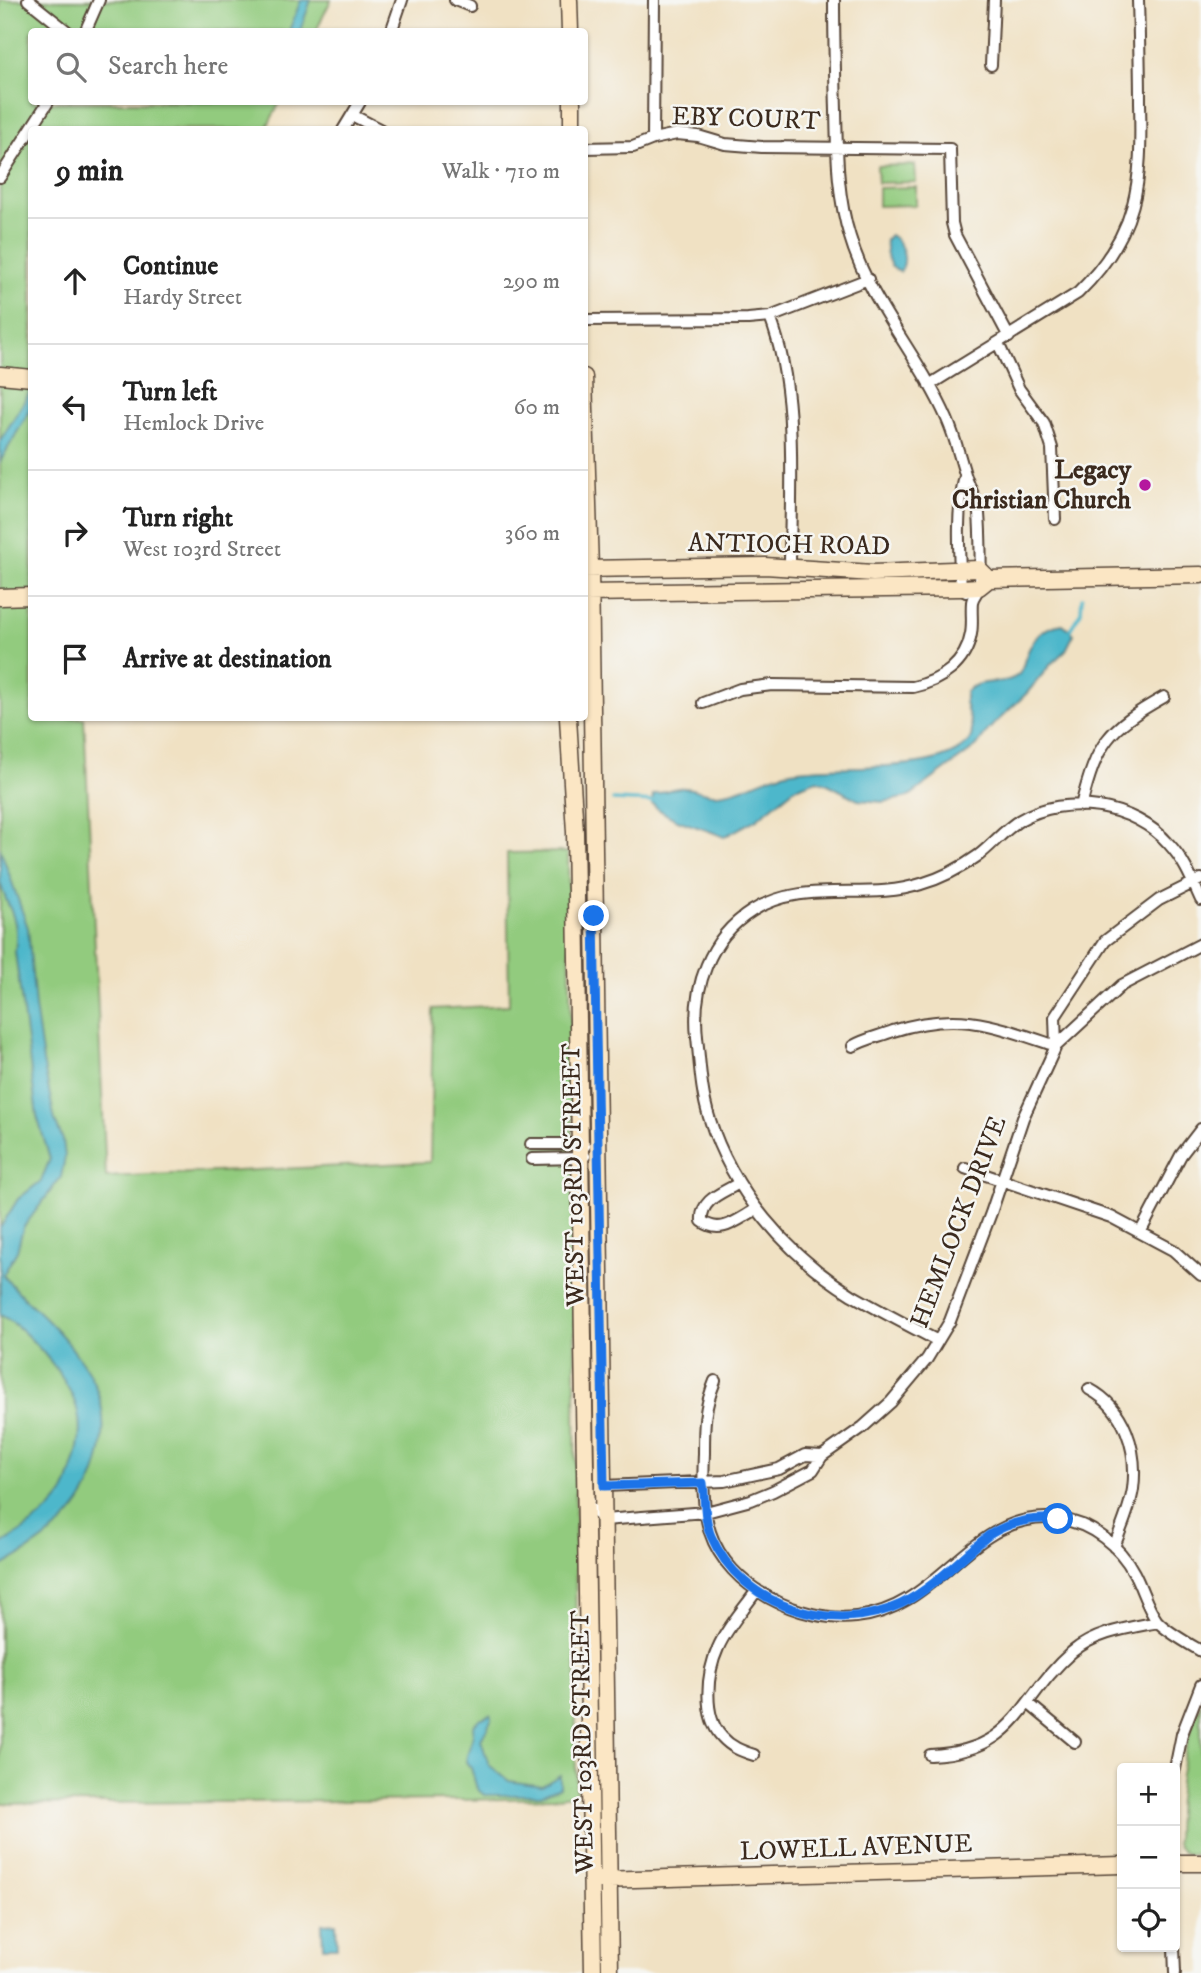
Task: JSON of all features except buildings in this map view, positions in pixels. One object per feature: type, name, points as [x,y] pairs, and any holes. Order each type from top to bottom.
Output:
[{"type":"main road","points":[[569,0],[570,28]]},
{"type":"main road","points":[[572,105],[572,126]]},
{"type":"main road","points":[[0,375],[28,378]]},
{"type":"main road","name":"ANTIOCH ROAD","points":[[588,569],[765,566],[873,573],[960,570],[976,585]]},
{"type":"main road","name":"ANTIOCH ROAD","points":[[588,593],[976,585],[1201,575]]},
{"type":"main road","name":"WEST 103RD STREET","points":[[588,593],[610,1973]]},
{"type":"main road","points":[[0,597],[28,596]]},
{"type":"main road","name":"WEST 103RD STREET","points":[[568,721],[575,832],[593,1973]]},
{"type":"main road","points":[[1180,1863],[1201,1863]]},
{"type":"main road","name":"LOWELL AVENUE","points":[[592,1880],[1117,1865]]},
{"type":"street","points":[[28,0],[63,28]]},
{"type":"street","points":[[87,28],[99,0]]},
{"type":"street","points":[[392,28],[402,0]]},
{"type":"street","points":[[455,0],[470,6]]},
{"type":"street","points":[[653,139],[654,0]]},
{"type":"street","points":[[703,703],[740,689],[756,687],[913,687],[929,683],[945,675],[957,664],[971,636],[979,513],[974,494],[965,476],[955,438],[929,385],[868,279],[850,237],[841,204],[836,146],[834,0]]},
{"type":"street","points":[[991,65],[994,0]]},
{"type":"street","points":[[929,385],[1078,293],[1098,274],[1114,251],[1126,228],[1139,181],[1142,153],[1138,0]]},
{"type":"street","points":[[33,126],[46,105]]},
{"type":"street","points":[[346,126],[358,105]]},
{"type":"street","points":[[352,115],[373,126]]},
{"type":"street","points":[[0,177],[28,133]]},
{"type":"street","name":"EBY COURT","points":[[588,148],[634,147],[653,139],[677,134],[698,136],[725,144],[762,147],[950,149],[952,223],[1009,337]]},
{"type":"street","points":[[588,320],[770,317],[868,279]]},
{"type":"street","points":[[770,317],[783,361],[787,394],[790,446],[790,569]]},
{"type":"street","points":[[998,343],[1020,389],[1044,423],[1052,448],[1055,519]]},
{"type":"street","points":[[960,570],[960,496],[965,476]]},
{"type":"street","points":[[1081,806],[1090,772],[1106,740],[1127,718],[1164,696]]},
{"type":"street","points":[[938,1342],[868,1303],[817,1270],[795,1251],[757,1209],[739,1183],[708,1115],[701,1074],[696,1028],[698,990],[713,950],[723,935],[736,923],[763,905],[782,897],[803,892],[881,890],[925,883],[961,867],[1028,816],[1066,806],[1102,807],[1145,823],[1168,842],[1180,857],[1197,881],[1201,900]]},
{"type":"street","name":"HEMLOCK DRIVE","points":[[1056,1046],[1055,1017],[1105,941],[1159,900],[1197,881]]},
{"type":"street","name":"HEMLOCK DRIVE","points":[[604,1520],[706,1512],[751,1500],[813,1470],[822,1456],[863,1427],[891,1402],[912,1379],[938,1342],[960,1297],[1023,1118],[1056,1046],[1122,985],[1201,944]]},
{"type":"street","points":[[853,1046],[918,1023],[965,1020],[995,1026],[1056,1046]]},
{"type":"street","points":[[1141,1231],[1181,1155],[1201,1129]]},
{"type":"street","points":[[531,1144],[580,1151]]},
{"type":"street","points":[[531,1159],[597,1150]]},
{"type":"street","points":[[965,1168],[1111,1217],[1174,1250],[1201,1275]]},
{"type":"street","points":[[739,1183],[706,1202],[701,1211],[702,1221],[711,1228],[721,1228],[757,1209]]},
{"type":"street","points":[[715,1381],[703,1417],[703,1483],[711,1535],[737,1573],[757,1590],[786,1607],[810,1615],[835,1618],[877,1613],[911,1598],[989,1535],[1018,1521],[1033,1518],[1058,1519],[1075,1522],[1092,1530],[1123,1555],[1135,1573],[1158,1622],[1201,1651]]},
{"type":"street","points":[[1089,1389],[1101,1395],[1119,1416],[1132,1450],[1133,1490],[1114,1547]]},
{"type":"street","name":"HEMLOCK DRIVE","points":[[604,1486],[703,1483],[753,1476],[779,1469],[805,1455],[822,1456]]},
{"type":"street","points":[[604,1486],[586,1503],[604,1520]]},
{"type":"street","points":[[754,1755],[734,1748],[720,1735],[710,1705],[709,1687],[717,1650],[757,1590]]},
{"type":"street","points":[[930,1755],[963,1751],[991,1741],[1009,1727],[1072,1653],[1088,1641],[1118,1630],[1158,1622]]},
{"type":"street","points":[[1176,1763],[1182,1734],[1201,1685]]},
{"type":"street","points":[[1028,1703],[1075,1742]]},
{"type":"street","points":[[1174,1952],[1175,1973]]},
{"type":"green space","points":[[0,0],[331,0],[317,28],[28,28],[28,105],[278,105],[268,126],[28,126],[28,721],[84,721],[106,1177],[430,1162],[433,1009],[509,1005],[507,853],[568,852],[575,1306],[576,1794],[554,1798],[462,1800],[0,1804]]},
{"type":"green space","points":[[915,165],[916,182],[878,183],[877,166]]},
{"type":"green space","points":[[916,187],[916,205],[878,206],[878,188]]},
{"type":"green space","points":[[1201,1702],[1201,1854],[1186,1854],[1180,1850],[1180,1780],[1194,1719]]},
{"type":"water","points":[[301,0],[311,0],[301,28],[290,28]]},
{"type":"water","points":[[890,235],[903,251],[904,262],[900,272],[892,267],[888,258],[886,239]]},
{"type":"water","points":[[28,395],[28,413],[0,462],[0,441]]},
{"type":"water","points":[[1063,624],[1074,634],[1066,650],[989,729],[977,746],[908,797],[883,802],[858,800],[817,780],[795,788],[757,819],[724,837],[678,820],[652,804],[653,795],[675,789],[687,788],[710,794],[724,793],[786,772],[908,764],[953,753],[968,742],[971,736],[971,724],[965,704],[966,691],[979,684],[1014,678],[1021,671],[1038,635]]},
{"type":"water","points":[[0,848],[28,928],[43,1061],[65,1157],[61,1177],[23,1228],[17,1251],[3,1275],[81,1360],[100,1399],[103,1438],[94,1476],[75,1510],[47,1537],[0,1567],[0,1545],[42,1516],[64,1493],[77,1454],[80,1425],[74,1400],[61,1375],[34,1342],[0,1315],[0,1228],[18,1199],[41,1181],[50,1159],[37,1116],[15,952],[15,922],[0,882]]},
{"type":"water","points":[[490,1715],[492,1718],[481,1740],[489,1765],[509,1781],[542,1786],[560,1775],[560,1787],[541,1795],[484,1795],[477,1789],[471,1768],[466,1762],[473,1726],[479,1719]]},
{"type":"water","points":[[336,1923],[337,1947],[323,1947],[322,1924]]},
{"type":"waterway","points":[[1069,631],[1081,612],[1082,598]]},
{"type":"waterway","points":[[613,800],[656,802]]},
{"type":"place","name":"Legacy Christian Church","points":[[1145,485]]},
{"type":"route","points":[[594,916],[604,1486],[703,1483],[711,1535],[737,1573],[774,1601],[798,1612],[824,1618],[858,1617],[901,1604],[921,1592],[1001,1527],[1033,1518],[1058,1519]]}]
